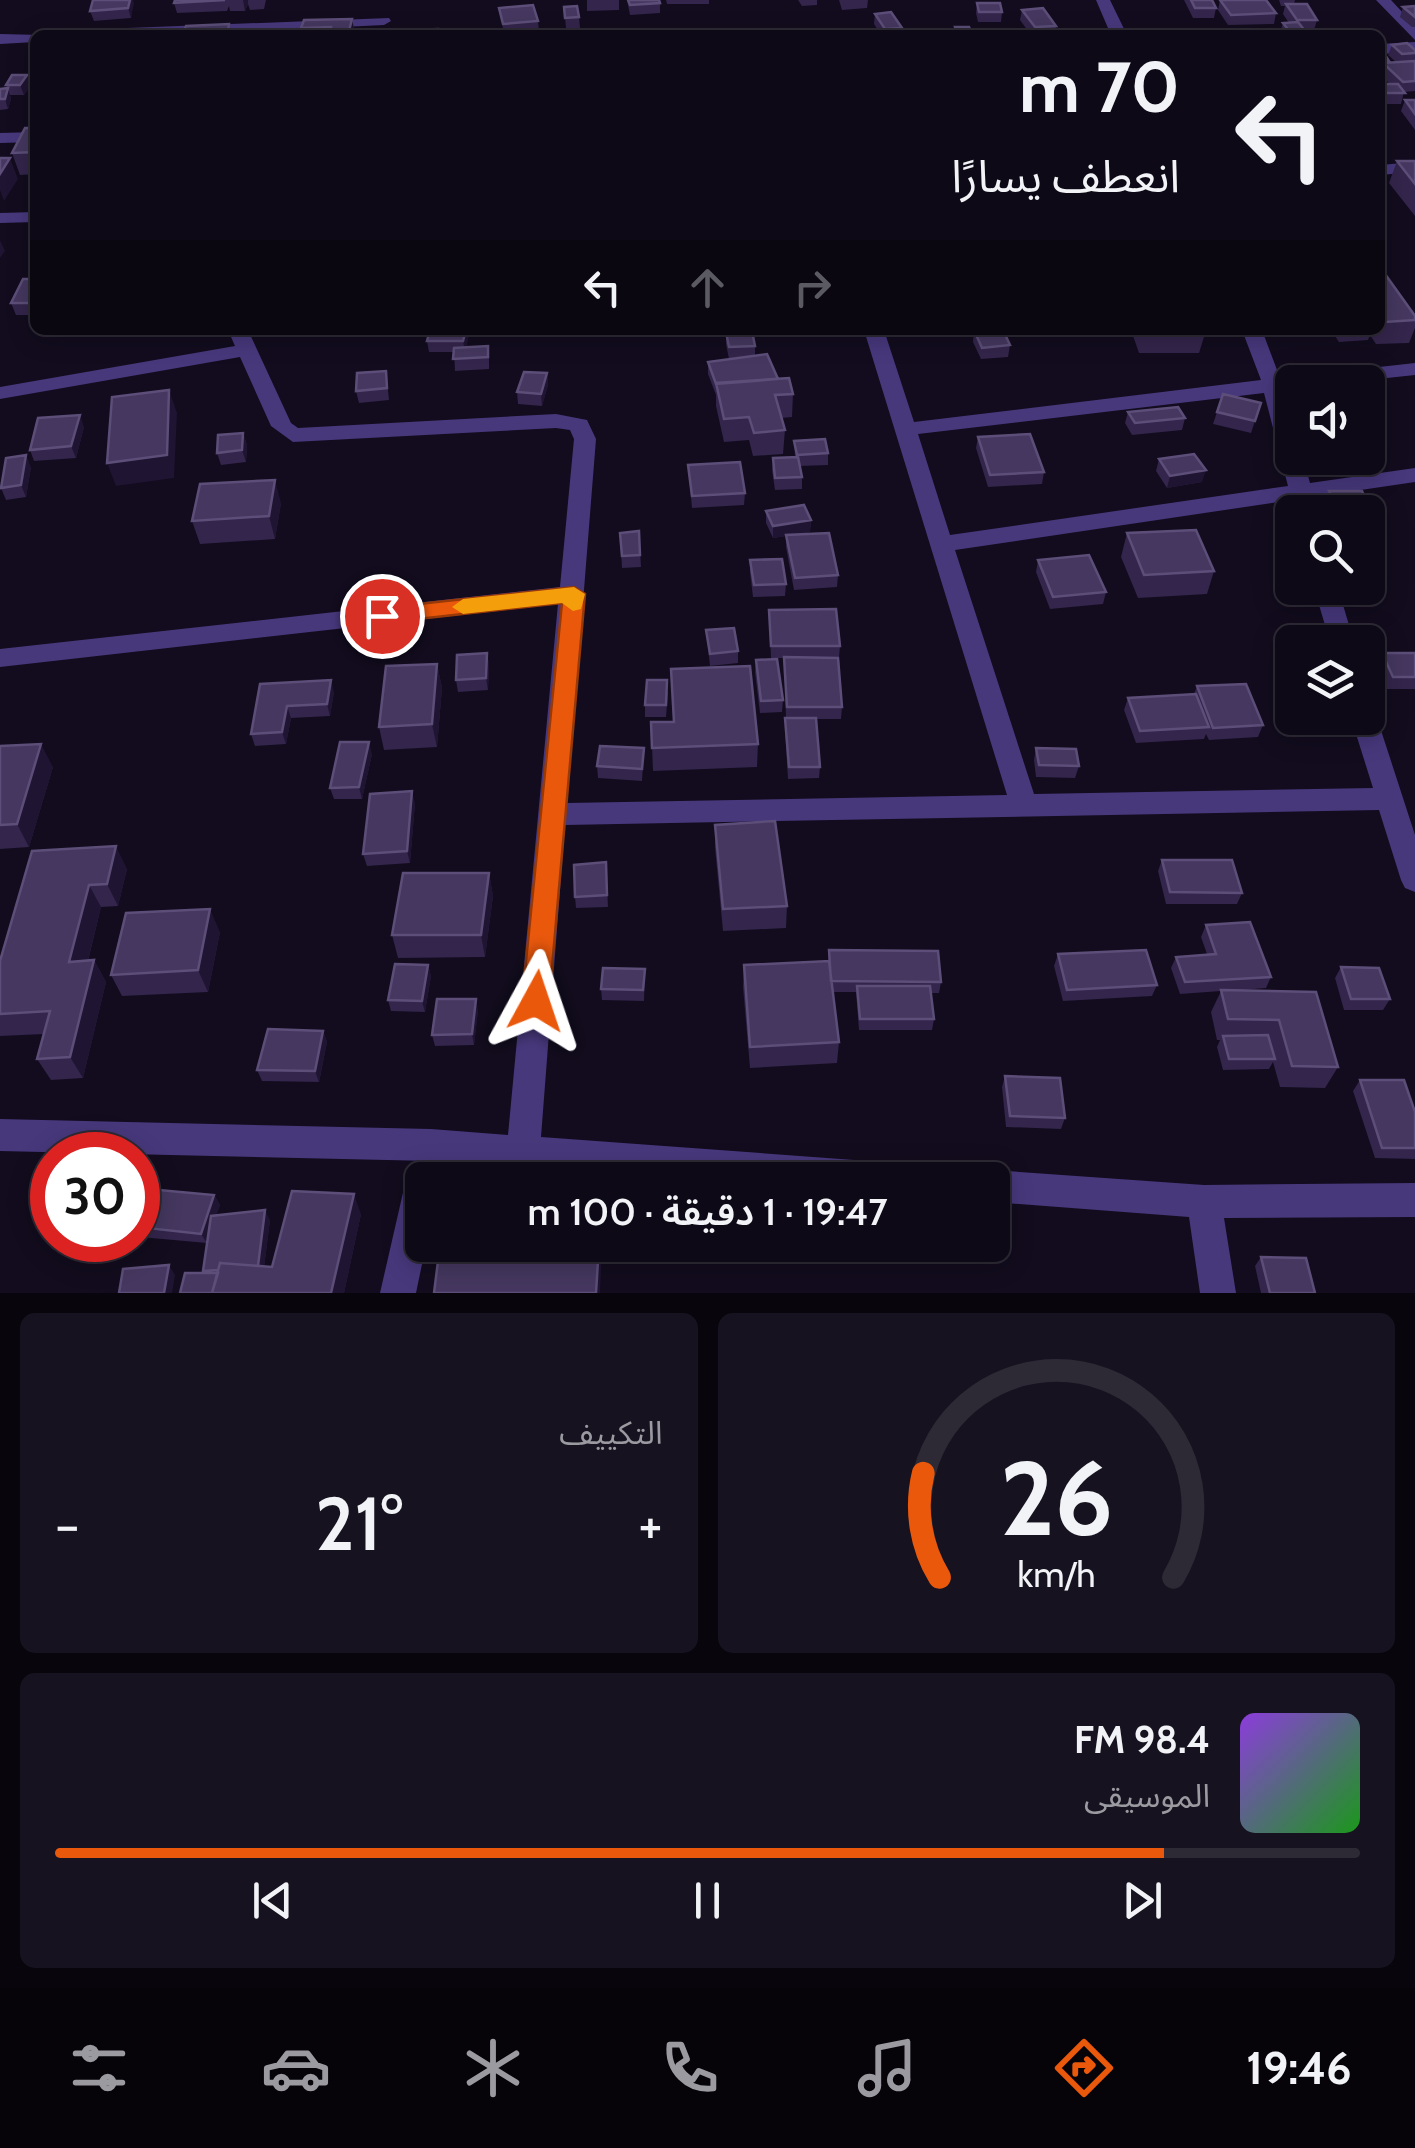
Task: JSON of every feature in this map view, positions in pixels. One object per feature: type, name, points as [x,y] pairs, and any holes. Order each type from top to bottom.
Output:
[{"type":"street","points":[[295,30],[383,28],[388,0]]},
{"type":"street","points":[[1103,0],[1117,30]]},
{"type":"street","points":[[1383,0],[1415,35]]},
{"type":"street","points":[[0,38],[30,37]]},
{"type":"street","points":[[1385,49],[1415,47]]},
{"type":"street","points":[[0,138],[30,138]]},
{"type":"street","points":[[1385,170],[1415,167]]},
{"type":"street","points":[[0,218],[30,217]]},
{"type":"street","points":[[876,335],[1024,805]]},
{"type":"street","points":[[1255,335],[1275,371]]},
{"type":"street","points":[[0,394],[244,340],[282,426],[292,435],[556,421],[579,425],[586,439],[523,1151]]},
{"type":"street","points":[[1385,372],[1415,369]]},
{"type":"street","points":[[907,429],[1275,386]]},
{"type":"street","points":[[1298,475],[1302,495]]},
{"type":"street","points":[[941,544],[1300,488],[1415,475]]},
{"type":"street","points":[[0,658],[574,594]]},
{"type":"street","points":[[1369,735],[1415,880]]},
{"type":"street","points":[[552,814],[1387,799]]},
{"type":"street","points":[[0,1135],[431,1145],[669,1162]]},
{"type":"street","points":[[427,1162],[431,1145]]},
{"type":"street","points":[[1010,1187],[1204,1202],[1415,1200]]},
{"type":"street","points":[[1204,1202],[1218,1293]]},
{"type":"street","points":[[398,1293],[405,1262]]},
{"type":"building","points":[[93,0],[130,0],[128,8],[90,11]]},
{"type":"building","points":[[175,0],[225,0],[174,3]]},
{"type":"building","points":[[628,0],[659,0],[660,3],[630,5]]},
{"type":"building","points":[[1191,0],[1212,0],[1216,8],[1195,8]]},
{"type":"building","points":[[1220,0],[1266,0],[1276,13],[1231,15]]},
{"type":"building","points":[[977,3],[1000,3],[1002,12],[979,12]]},
{"type":"building","points":[[1286,4],[1307,4],[1317,20],[1297,20]]},
{"type":"building","points":[[533,5],[538,21],[503,24],[499,8]]},
{"type":"building","points":[[577,6],[579,17],[565,18],[564,7]]},
{"type":"building","points":[[1415,6],[1415,17],[1403,7]]},
{"type":"building","points":[[1043,8],[1056,26],[1035,27],[1022,10]]},
{"type":"building","points":[[891,12],[902,28],[885,29],[875,14]]},
{"type":"building","points":[[352,19],[349,30],[301,28],[304,20]]},
{"type":"building","points":[[1298,22],[1304,30],[1288,30],[1283,23]]},
{"type":"building","points":[[229,24],[228,30],[184,30],[186,26]]},
{"type":"building","points":[[1407,43],[1415,53],[1402,54],[1392,45]]},
{"type":"building","points":[[1415,61],[1415,81],[1403,82],[1385,63]]},
{"type":"building","points":[[12,75],[27,75],[20,85],[6,85]]},
{"type":"building","points":[[1385,84],[1398,84],[1405,93],[1385,93]]},
{"type":"building","points":[[8,88],[5,99],[0,99],[0,89]]},
{"type":"building","points":[[1405,100],[1415,100],[1415,114]]},
{"type":"building","points":[[25,128],[30,128],[30,152],[12,153]]},
{"type":"building","points":[[0,158],[10,158],[0,174]]},
{"type":"building","points":[[1397,161],[1415,161],[1415,184]]},
{"type":"building","points":[[1385,274],[1415,316],[1415,320],[1385,322]]},
{"type":"building","points":[[23,279],[30,279],[30,303],[11,303]]},
{"type":"building","points":[[429,335],[465,335],[463,341],[427,341]]},
{"type":"building","points":[[727,335],[753,335],[755,346],[729,347]]},
{"type":"building","points":[[976,335],[1005,335],[1010,345],[982,348]]},
{"type":"building","points":[[488,346],[488,357],[453,359],[454,348]]},
{"type":"building","points":[[767,354],[778,379],[716,384],[708,362]]},
{"type":"building","points":[[386,371],[387,388],[356,391],[357,373]]},
{"type":"building","points":[[524,372],[547,373],[541,394],[517,392]]},
{"type":"building","points":[[789,378],[793,394],[775,395],[785,430],[754,433],[749,417],[724,419],[716,383]]},
{"type":"building","points":[[169,390],[167,455],[107,463],[112,397]]},
{"type":"building","points":[[1223,394],[1261,403],[1255,421],[1217,412]]},
{"type":"building","points":[[1178,407],[1185,418],[1135,423],[1128,412]]},
{"type":"building","points":[[80,415],[71,446],[30,450],[38,418]]},
{"type":"building","points":[[243,433],[242,450],[217,453],[218,435]]},
{"type":"building","points":[[1030,434],[1044,472],[990,475],[978,437]]},
{"type":"building","points":[[825,439],[828,453],[797,455],[794,441]]},
{"type":"building","points":[[1194,454],[1206,470],[1170,476],[1159,459]]},
{"type":"building","points":[[26,455],[21,485],[1,488],[6,458]]},
{"type":"building","points":[[798,457],[802,477],[775,478],[773,458]]},
{"type":"building","points":[[740,462],[745,493],[692,496],[688,465]]},
{"type":"building","points":[[275,480],[269,516],[192,521],[200,484]]},
{"type":"building","points":[[1329,491],[1362,491],[1364,495],[1331,495]]},
{"type":"building","points":[[804,505],[811,520],[773,526],[766,511]]},
{"type":"building","points":[[1196,530],[1214,571],[1144,575],[1127,533]]},
{"type":"building","points":[[639,531],[640,555],[622,556],[620,533]]},
{"type":"building","points":[[829,533],[838,575],[795,578],[786,535]]},
{"type":"building","points":[[1089,555],[1106,592],[1053,597],[1038,560]]},
{"type":"building","points":[[782,559],[786,584],[754,585],[750,560]]},
{"type":"building","points":[[836,609],[840,646],[771,646],[769,610]]},
{"type":"building","points":[[734,628],[738,651],[710,654],[706,630]]},
{"type":"building","points":[[487,653],[486,678],[456,680],[457,655]]},
{"type":"building","points":[[1385,653],[1415,653],[1415,677],[1393,677]]},
{"type":"building","points":[[784,657],[838,658],[842,707],[787,707]]},
{"type":"building","points":[[777,659],[783,700],[761,701],[756,660]]},
{"type":"building","points":[[437,664],[432,724],[379,727],[386,666]]},
{"type":"building","points":[[750,666],[758,744],[652,748],[651,722],[674,722],[671,669]]},
{"type":"building","points":[[331,680],[327,704],[287,706],[282,732],[251,734],[260,684]]},
{"type":"building","points":[[647,680],[667,680],[666,705],[645,705]]},
{"type":"building","points":[[1246,684],[1263,725],[1213,728],[1197,686]]},
{"type":"building","points":[[1196,694],[1209,727],[1140,731],[1128,698]]},
{"type":"building","points":[[785,718],[816,718],[820,767],[789,767]]},
{"type":"building","points":[[340,742],[369,742],[359,787],[330,788]]},
{"type":"building","points":[[41,744],[17,824],[0,825],[0,746]]},
{"type":"building","points":[[600,746],[644,748],[642,769],[597,766]]},
{"type":"building","points":[[1036,748],[1076,749],[1079,766],[1039,765]]},
{"type":"building","points":[[412,791],[407,851],[363,854],[370,794]]},
{"type":"building","points":[[775,821],[787,906],[723,909],[715,825]]},
{"type":"building","points":[[116,846],[107,884],[89,885],[69,962],[94,960],[70,1057],[37,1059],[50,1011],[0,1014],[0,961],[32,851]]},
{"type":"building","points":[[1162,860],[1232,860],[1242,893],[1170,892]]},
{"type":"building","points":[[606,862],[607,895],[575,897],[574,865]]},
{"type":"building","points":[[403,873],[489,873],[481,935],[392,935]]},
{"type":"building","points":[[210,909],[198,970],[111,975],[126,913]]},
{"type":"building","points":[[1250,922],[1271,977],[1185,982],[1176,957],[1216,954],[1206,925]]},
{"type":"building","points":[[829,950],[938,951],[941,982],[831,981]]},
{"type":"building","points":[[1146,950],[1157,985],[1067,990],[1058,954]]},
{"type":"building","points":[[829,961],[839,1042],[750,1047],[744,965]]},
{"type":"building","points":[[395,964],[428,965],[422,1001],[388,1000]]},
{"type":"building","points":[[1341,967],[1379,968],[1390,999],[1351,999]]},
{"type":"building","points":[[603,968],[645,969],[643,990],[601,989]]},
{"type":"building","points":[[857,986],[930,986],[934,1019],[860,1019]]},
{"type":"building","points":[[1221,990],[1316,992],[1338,1067],[1292,1066],[1279,1020],[1228,1019]]},
{"type":"building","points":[[437,999],[476,999],[472,1034],[432,1035]]},
{"type":"building","points":[[268,1029],[323,1031],[315,1071],[257,1070]]},
{"type":"building","points":[[1268,1035],[1275,1059],[1229,1059],[1223,1036]]},
{"type":"building","points":[[1005,1076],[1060,1078],[1065,1118],[1010,1116]]},
{"type":"building","points":[[1360,1080],[1404,1080],[1415,1112],[1415,1148],[1382,1148]]},
{"type":"building","points":[[160,1190],[214,1195],[201,1234],[160,1229]]},
{"type":"building","points":[[292,1191],[354,1194],[331,1293],[212,1293],[220,1263],[272,1267]]},
{"type":"building","points":[[265,1210],[258,1266],[220,1263],[218,1270],[203,1271],[211,1216]]},
{"type":"building","points":[[1261,1257],[1306,1258],[1315,1293],[1270,1293]]},
{"type":"building","points":[[438,1262],[598,1262],[596,1293],[434,1293]]},
{"type":"building","points":[[169,1265],[164,1293],[119,1293],[123,1269]]},
{"type":"building","points":[[185,1273],[218,1273],[212,1293],[180,1293]]},
{"type":"slow traffic","points":[[463,607],[574,594],[573,603]]},
{"type":"route","points":[[382,616],[574,594],[536,1001]]}]
